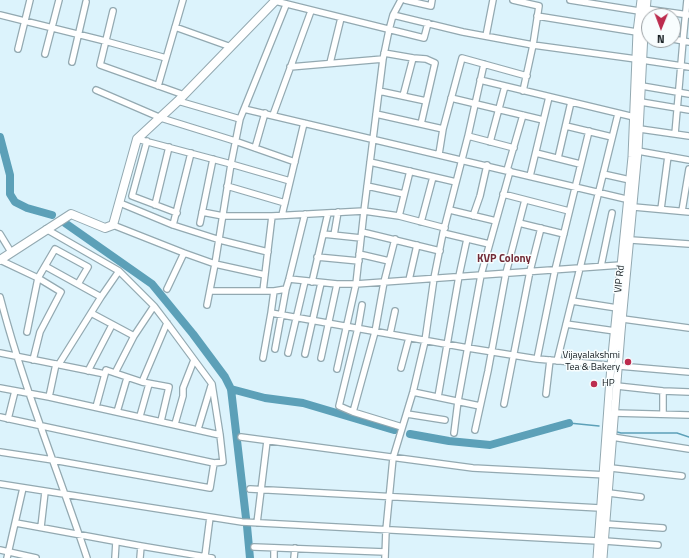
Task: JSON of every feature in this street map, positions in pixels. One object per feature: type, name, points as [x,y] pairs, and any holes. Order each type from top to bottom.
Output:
[{"type":"main road","points":[[0,260],[71,214],[105,228],[113,225],[138,139],[181,98],[276,1]]},
{"type":"street","points":[[18,49],[30,0]]},
{"type":"street","points":[[45,54],[59,0]]},
{"type":"street","points":[[158,86],[183,0]]},
{"type":"street","points":[[337,369],[356,284],[384,53],[388,30],[393,15],[401,0]]},
{"type":"street","points":[[405,0],[431,6],[432,0]]},
{"type":"street","points":[[486,36],[493,0]]},
{"type":"street","points":[[513,0],[539,6],[533,45],[523,91]]},
{"type":"street","points":[[570,0],[641,10]]},
{"type":"street","points":[[675,134],[682,40],[687,15],[687,0]]},
{"type":"street","points":[[276,1],[286,5],[424,38],[428,23]]},
{"type":"street","points":[[72,62],[86,2]]},
{"type":"street","points":[[206,305],[220,240],[227,186],[240,119],[286,5]]},
{"type":"street","points":[[113,11],[100,65],[158,86],[181,98],[240,119]]},
{"type":"street","points":[[273,115],[311,11]]},
{"type":"street","points":[[0,15],[79,34],[166,58]]},
{"type":"street","points":[[393,15],[533,45],[689,67]]},
{"type":"street","points":[[537,16],[641,33]]},
{"type":"street","points":[[330,64],[341,18]]},
{"type":"street","points":[[175,27],[231,47]]},
{"type":"street","points":[[682,40],[689,42]]},
{"type":"street","name":"VIP Rd","points":[[597,558],[606,524],[609,493],[608,472],[611,434],[631,240],[632,202],[630,180],[641,46]]},
{"type":"street","points":[[384,53],[426,59],[435,62],[422,124]]},
{"type":"street","points":[[404,96],[413,58]]},
{"type":"street","points":[[439,154],[443,129],[462,58],[527,76]]},
{"type":"street","points":[[290,67],[383,59]]},
{"type":"street","name":"VIP Rd","points":[[603,558],[600,508],[608,472],[611,434],[611,365],[617,308],[638,151],[642,86],[639,60]]},
{"type":"street","points":[[254,547],[358,551],[385,555],[393,458],[407,414],[425,341],[434,278],[444,230],[468,136],[484,64]]},
{"type":"street","points":[[480,80],[634,117]]},
{"type":"street","points":[[490,142],[505,86]]},
{"type":"street","points":[[642,86],[689,94]]},
{"type":"street","points":[[96,90],[161,118],[235,141],[295,162]]},
{"type":"street","points":[[379,91],[426,101]]},
{"type":"street","points":[[530,176],[549,97]]},
{"type":"street","points":[[451,98],[543,120]]},
{"type":"street","points":[[558,158],[571,102]]},
{"type":"street","points":[[641,102],[689,110]]},
{"type":"street","points":[[244,109],[509,170],[661,209],[689,212]]},
{"type":"street","points":[[255,148],[265,114]]},
{"type":"street","points":[[376,114],[443,129]]},
{"type":"street","points":[[557,361],[618,114]]},
{"type":"street","points":[[454,433],[458,401],[481,274],[504,194],[522,115]]},
{"type":"street","points":[[282,216],[304,123]]},
{"type":"street","points":[[566,126],[612,137]]},
{"type":"street","points":[[640,128],[689,136]]},
{"type":"street","points":[[537,359],[555,270],[589,131]]},
{"type":"street","points":[[468,136],[514,148]]},
{"type":"street","points":[[138,139],[290,181]]},
{"type":"street","points":[[147,141],[132,196],[177,213]]},
{"type":"street","points":[[156,205],[169,147]]},
{"type":"street","points":[[638,151],[689,160]]},
{"type":"street","points":[[173,225],[192,153]]},
{"type":"street","points":[[536,153],[580,164]]},
{"type":"street","points":[[661,209],[668,156]]},
{"type":"street","points":[[200,223],[213,159]]},
{"type":"street","points":[[370,162],[456,182]]},
{"type":"street","points":[[473,216],[480,196],[487,165]]},
{"type":"street","points":[[682,211],[689,169]]},
{"type":"street","points":[[399,216],[410,172]]},
{"type":"street","points":[[603,174],[630,180]]},
{"type":"street","points":[[421,222],[433,177]]},
{"type":"street","points":[[227,186],[285,203]]},
{"type":"street","points":[[367,186],[404,194]]},
{"type":"street","points":[[504,194],[569,211]]},
{"type":"street","points":[[475,430],[506,273],[525,200]]},
{"type":"street","points":[[120,203],[173,225],[220,240],[268,252]]},
{"type":"street","points":[[450,210],[496,221]]},
{"type":"street","points":[[202,212],[223,216],[282,216],[364,211],[399,216],[421,222],[467,239],[489,244]]},
{"type":"street","points":[[334,236],[338,212]]},
{"type":"street","points":[[312,282],[328,213]]},
{"type":"street","points":[[601,266],[612,213]]},
{"type":"street","points":[[275,349],[286,289],[305,214]]},
{"type":"street","points":[[263,291],[272,216]]},
{"type":"street","points":[[519,223],[564,234]]},
{"type":"street","points":[[113,225],[215,264],[265,275]]},
{"type":"street","points":[[504,404],[530,271],[541,228]]},
{"type":"street","points":[[0,417],[214,463],[223,462],[212,384],[167,323],[154,306],[119,271],[46,229]]},
{"type":"street","points":[[0,234],[11,252]]},
{"type":"street","points":[[323,234],[334,236],[361,235],[395,240],[440,251]]},
{"type":"street","points":[[438,397],[467,239]]},
{"type":"street","points":[[352,412],[375,332],[384,282],[395,240]]},
{"type":"street","points":[[631,240],[689,244]]},
{"type":"street","points":[[409,280],[417,245]]},
{"type":"street","points":[[27,332],[38,278],[55,249],[88,267],[78,284]]},
{"type":"street","points":[[167,289],[184,253]]},
{"type":"street","points":[[359,254],[389,261]]},
{"type":"street","points":[[317,257],[358,261]]},
{"type":"street","points":[[0,260],[38,278],[61,292],[40,332],[33,360]]},
{"type":"street","points":[[289,279],[337,284],[356,284],[622,265]]},
{"type":"street","points":[[45,266],[101,297]]},
{"type":"street","points":[[49,397],[57,364],[119,271]]},
{"type":"street","points":[[288,353],[305,281]]},
{"type":"street","points":[[305,354],[321,282]]},
{"type":"street","points":[[322,358],[337,284]]},
{"type":"street","points":[[210,291],[274,291],[286,289]]},
{"type":"street","points":[[263,358],[272,313],[274,291]]},
{"type":"street","points":[[0,297],[3,319],[18,357],[29,394],[66,495],[87,558]]},
{"type":"street","points":[[572,301],[617,308]]},
{"type":"street","points":[[362,305],[358,328],[339,406],[352,412],[402,427]]},
{"type":"street","points":[[115,373],[134,336],[154,306]]},
{"type":"street","points":[[390,334],[395,311]]},
{"type":"street","points":[[91,313],[134,336]]},
{"type":"street","points":[[272,313],[448,345],[537,359],[689,372]]},
{"type":"street","points":[[623,319],[689,328]]},
{"type":"street","points":[[142,382],[167,323]]},
{"type":"street","points":[[566,324],[615,331]]},
{"type":"street","points":[[88,371],[112,325]]},
{"type":"street","points":[[401,368],[409,338]]},
{"type":"street","points":[[0,353],[105,374]]},
{"type":"street","points":[[175,424],[183,396],[183,388],[194,360]]},
{"type":"street","points":[[546,394],[550,360]]},
{"type":"street","points":[[96,407],[106,370],[149,384],[169,387],[161,421]]},
{"type":"street","points":[[117,412],[127,378]]},
{"type":"street","points":[[140,416],[149,384]]},
{"type":"street","points":[[198,429],[212,384]]},
{"type":"street","points":[[617,386],[689,392]]},
{"type":"street","points":[[0,388],[140,416],[220,434]]},
{"type":"street","points":[[8,419],[15,391]]},
{"type":"street","points":[[663,391],[663,414]]},
{"type":"street","points":[[413,392],[480,406]]},
{"type":"street","points":[[614,413],[689,415]]},
{"type":"street","points":[[407,414],[445,420]]},
{"type":"street","points":[[611,434],[689,450]]},
{"type":"street","points":[[241,437],[473,468],[682,476]]},
{"type":"street","points":[[258,523],[267,440]]},
{"type":"street","points":[[0,452],[210,488],[214,463]]},
{"type":"street","points":[[0,484],[210,517],[258,523],[658,545]]},
{"type":"street","points":[[7,558],[23,488]]},
{"type":"street","points":[[250,490],[600,508]]},
{"type":"street","points":[[41,527],[45,492]]},
{"type":"street","points":[[609,493],[641,497]]},
{"type":"street","points":[[204,556],[210,517]]},
{"type":"street","points":[[16,523],[141,546],[181,556],[204,556],[212,558]]},
{"type":"street","points":[[606,524],[663,528]]},
{"type":"street","points":[[115,558],[116,542]]},
{"type":"street","points":[[140,558],[141,546]]},
{"type":"street","points":[[274,548],[274,558]]},
{"type":"street","points":[[294,558],[295,548]]},
{"type":"street","points":[[0,550],[36,558]]},
{"type":"street","points":[[358,551],[358,558]]},
{"type":"waterway","points":[[0,137],[10,175],[10,194],[15,202],[27,208],[52,215]]},
{"type":"waterway","points":[[65,223],[152,284],[193,334],[225,377],[231,389],[246,518]]},
{"type":"waterway","points":[[231,389],[265,398],[303,403],[394,430]]},
{"type":"waterway","points":[[569,423],[599,426]]},
{"type":"waterway","points":[[410,434],[449,441],[490,445],[569,423]]},
{"type":"waterway","points":[[617,432],[677,433],[689,437]]},
{"type":"waterway","points":[[247,526],[250,558]]},
{"type":"place","name":"Vijayalakshmi Tea & Bakery","points":[[628,362]]},
{"type":"place","name":"HP","points":[[594,384]]},
{"type":"district","name":"KVP Colony","points":[[504,259]]}]
